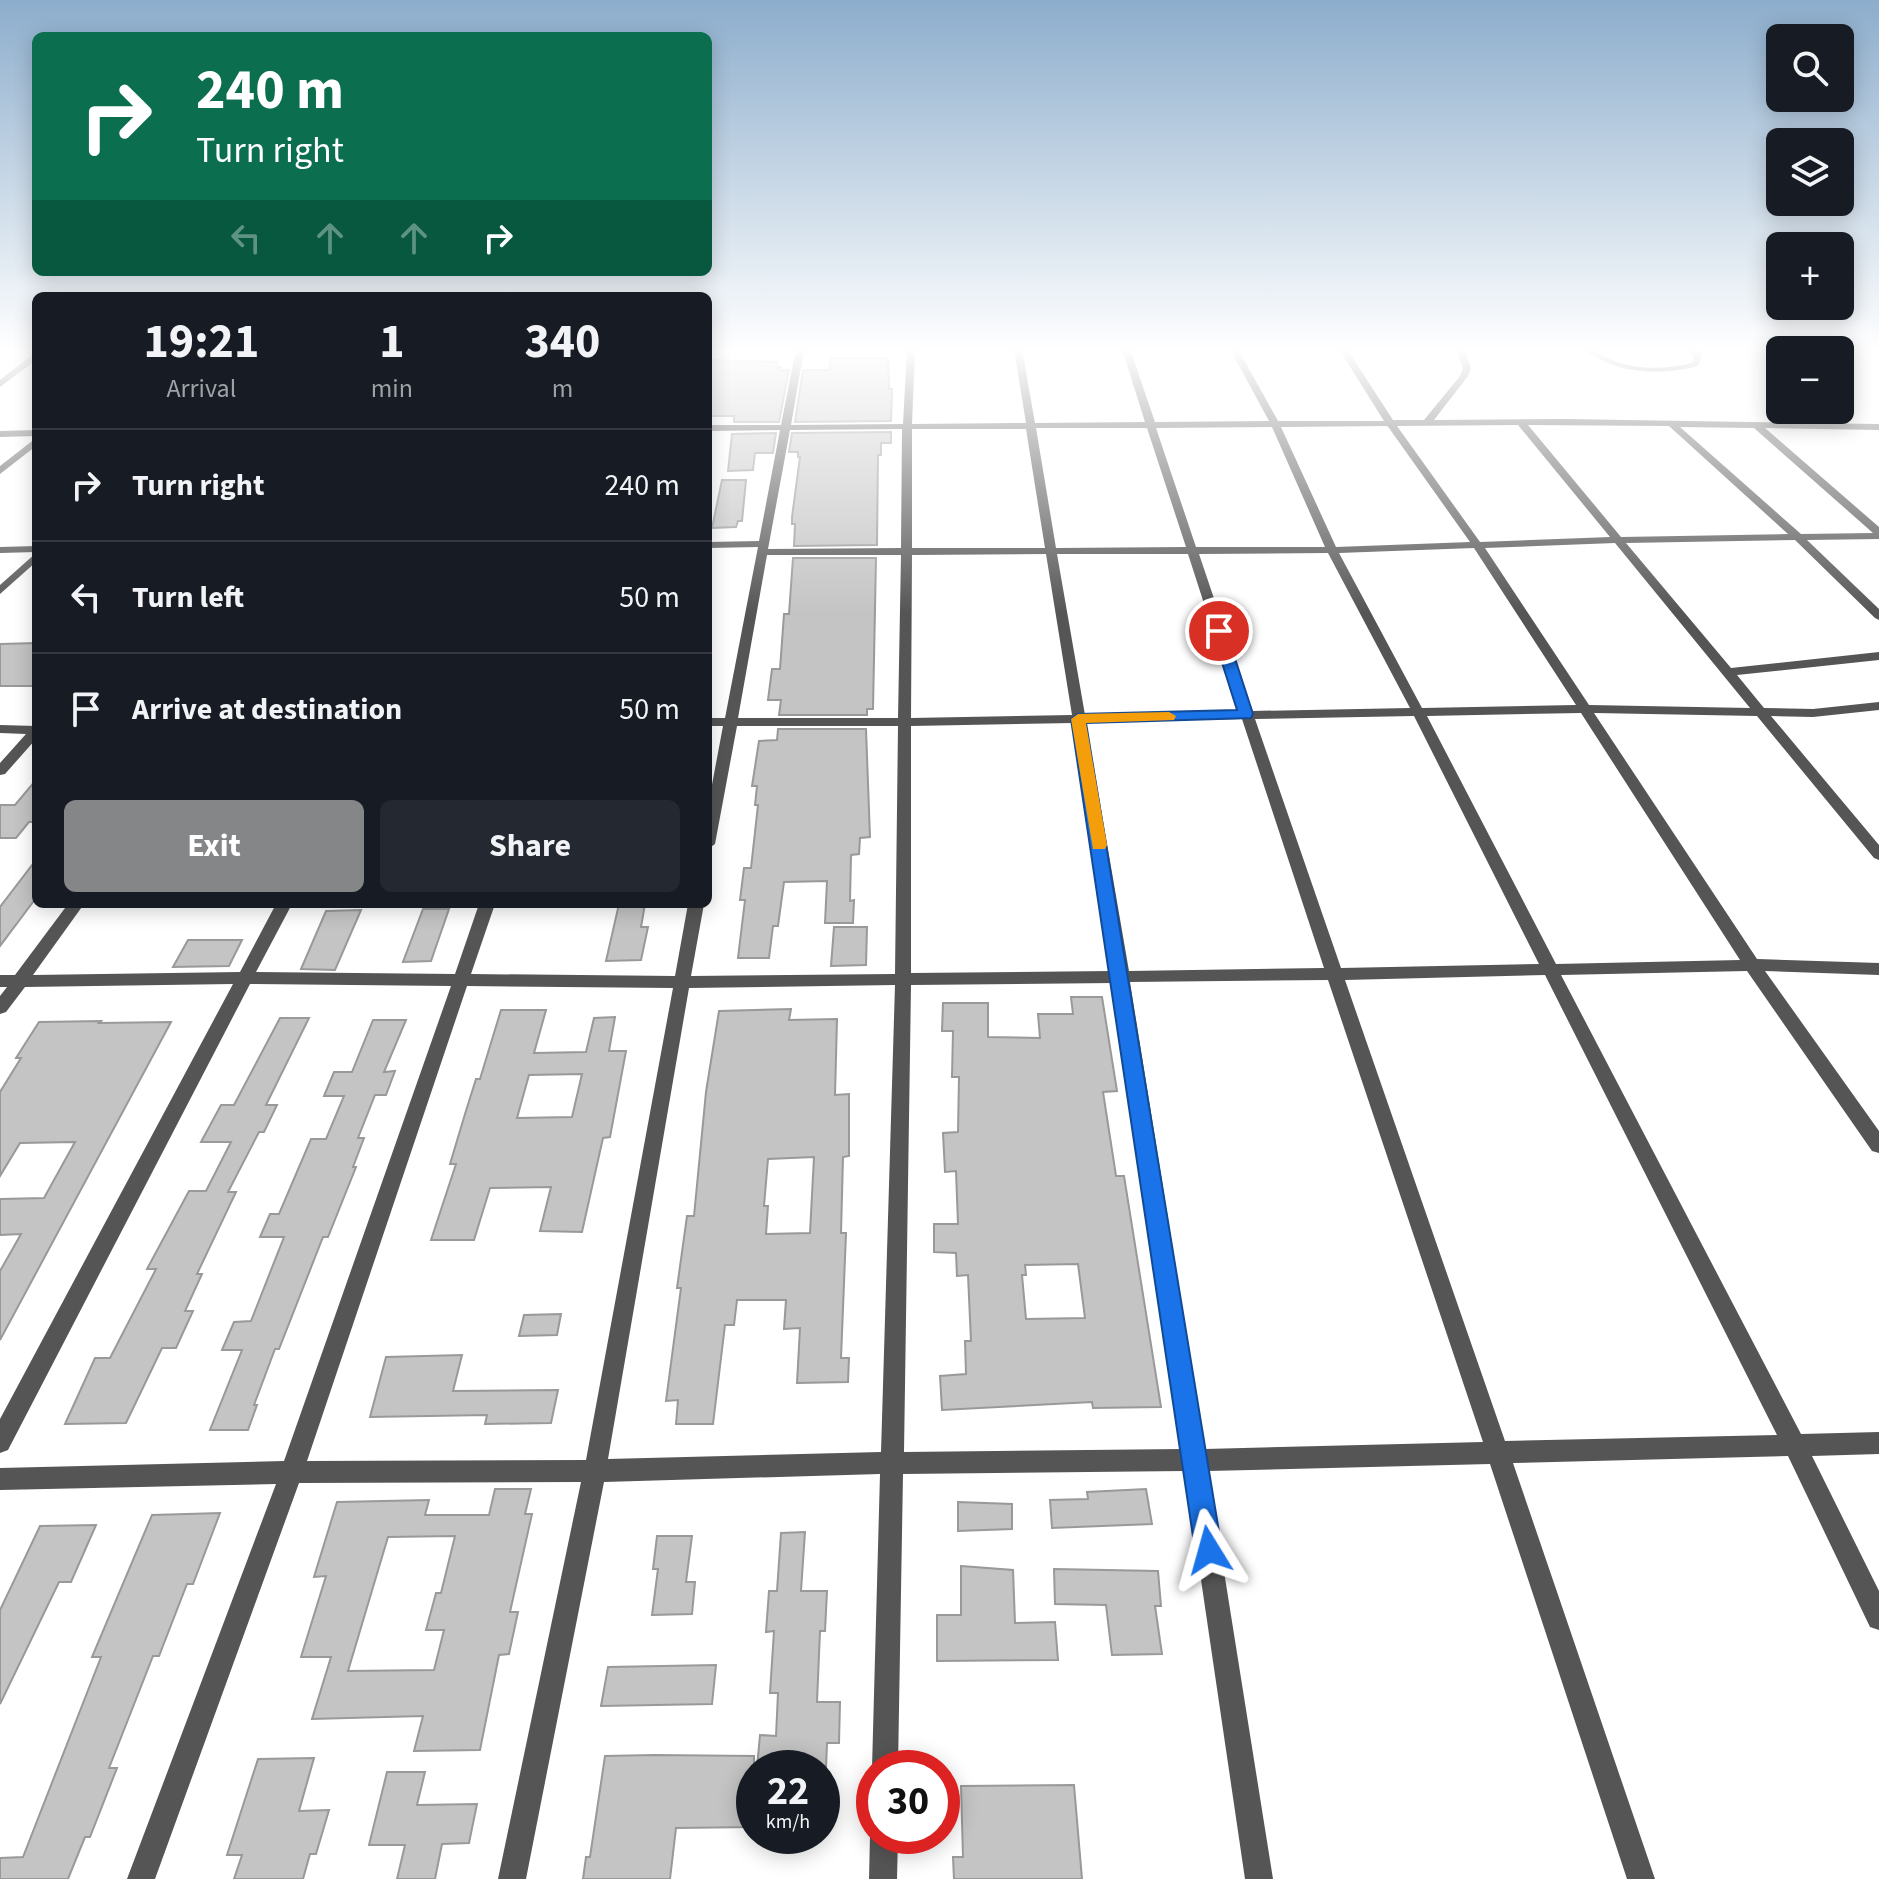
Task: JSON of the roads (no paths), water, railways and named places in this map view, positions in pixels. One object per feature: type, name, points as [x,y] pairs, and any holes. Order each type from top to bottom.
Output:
[{"type":"street","points":[[712,824],[786,437]]},
{"type":"street","points":[[885,1750],[903,979],[907,437]]},
{"type":"street","points":[[1031,437],[1121,975],[1259,1879]]},
{"type":"street","points":[[1155,437],[1246,714],[1500,1452],[1641,1879]]},
{"type":"street","points":[[1281,437],[1332,550],[1795,1446],[1879,1618]]},
{"type":"street","points":[[1400,437],[1478,546],[1752,965],[1879,1146]]},
{"type":"street","points":[[1532,437],[1879,855]]},
{"type":"street","points":[[1686,437],[1800,539],[1879,616]]},
{"type":"street","points":[[1769,437],[1879,534]]},
{"type":"street","points":[[0,471],[32,444]]},
{"type":"street","points":[[712,545],[906,552],[1192,548],[1332,550],[1616,540],[1800,539],[1879,534]]},
{"type":"street","points":[[0,550],[32,549]]},
{"type":"street","points":[[0,591],[32,560]]},
{"type":"street","points":[[1729,672],[1879,656]]},
{"type":"street","points":[[712,722],[903,722],[1585,709],[1813,713],[1879,706]]},
{"type":"street","points":[[0,729],[32,730]]},
{"type":"street","points":[[0,771],[32,735]]},
{"type":"street","points":[[0,1008],[73,908]]},
{"type":"street","points":[[0,1442],[282,908]]},
{"type":"street","points":[[141,1879],[292,1472],[457,982],[485,908]]},
{"type":"street","points":[[512,1879],[595,1471],[695,908]]},
{"type":"street","points":[[0,981],[245,978],[681,982],[1336,974],[1549,967],[1752,965],[1879,969]]},
{"type":"street","points":[[0,1479],[1195,1460],[1879,1443]]},
{"type":"street","points":[[883,1879],[884,1854]]}]
